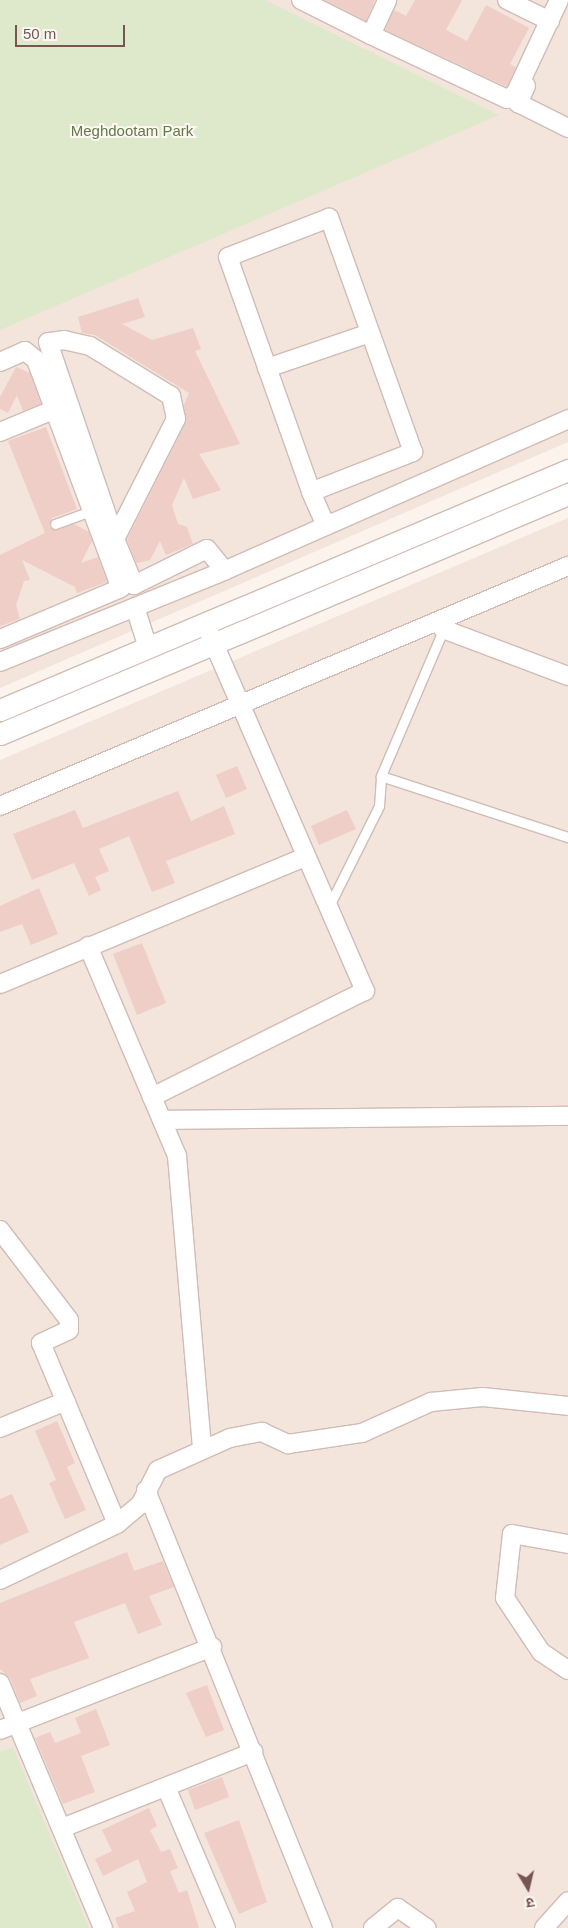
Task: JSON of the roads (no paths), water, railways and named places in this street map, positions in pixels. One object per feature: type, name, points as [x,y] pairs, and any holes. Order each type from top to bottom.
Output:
[{"type":"street","points":[[300,0],[507,99],[515,94],[559,0]]},
{"type":"street","points":[[371,35],[387,0]]},
{"type":"street","points":[[507,0],[550,21]]},
{"type":"street","points":[[568,1],[518,103],[568,128]]},
{"type":"street","points":[[311,492],[413,452],[329,218],[228,257],[311,492],[326,526]]},
{"type":"street","points":[[267,368],[370,333]]},
{"type":"street","points":[[115,539],[176,419],[172,396],[90,346],[65,340],[48,342],[115,539],[134,585],[207,549],[225,571]]},
{"type":"street","points":[[0,362],[25,351],[36,360],[53,410],[121,588],[69,608],[0,639]]},
{"type":"street","points":[[0,432],[53,410]]},
{"type":"street","points":[[0,662],[225,571],[568,419]]},
{"type":"street","points":[[0,710],[568,470]]},
{"type":"street","points":[[0,734],[568,494]]},
{"type":"street","points":[[0,806],[239,705],[446,623],[568,566]]},
{"type":"street","points":[[135,607],[148,648]]},
{"type":"street","points":[[69,608],[79,630]]},
{"type":"street","points":[[38,622],[47,643]]},
{"type":"street","points":[[446,623],[568,676]]},
{"type":"street","points":[[152,1097],[363,995],[364,988],[304,857],[205,624]]},
{"type":"street","points":[[0,984],[304,857]]},
{"type":"street","points":[[88,946],[177,1156],[202,1449]]},
{"type":"street","points":[[162,1120],[568,1116]]},
{"type":"street","points":[[0,1230],[69,1320],[69,1330],[42,1343],[116,1524]]},
{"type":"street","points":[[0,1580],[116,1524],[133,1513],[158,1470],[202,1449],[248,1432],[262,1432],[288,1444],[362,1432],[431,1402],[483,1397],[568,1406]]},
{"type":"street","points":[[0,1428],[66,1401]]},
{"type":"street","points":[[146,1490],[212,1647],[323,1928]]},
{"type":"street","points":[[568,1544],[512,1534],[505,1598],[541,1652],[568,1670]]},
{"type":"street","points":[[0,1730],[212,1647]]},
{"type":"street","points":[[0,1683],[103,1928]]},
{"type":"street","points":[[62,1828],[253,1752]]},
{"type":"street","points":[[166,1786],[226,1928]]},
{"type":"street","points":[[544,1928],[568,1901]]},
{"type":"street","points":[[374,1928],[398,1908],[427,1928]]},
{"type":"lane","points":[[55,524],[91,510]]},
{"type":"lane","points":[[328,910],[376,813],[382,776],[446,623]]},
{"type":"lane","points":[[382,776],[568,837]]},
{"type":"park label","name":"Meghdootam Park","points":[[132,131]]}]
